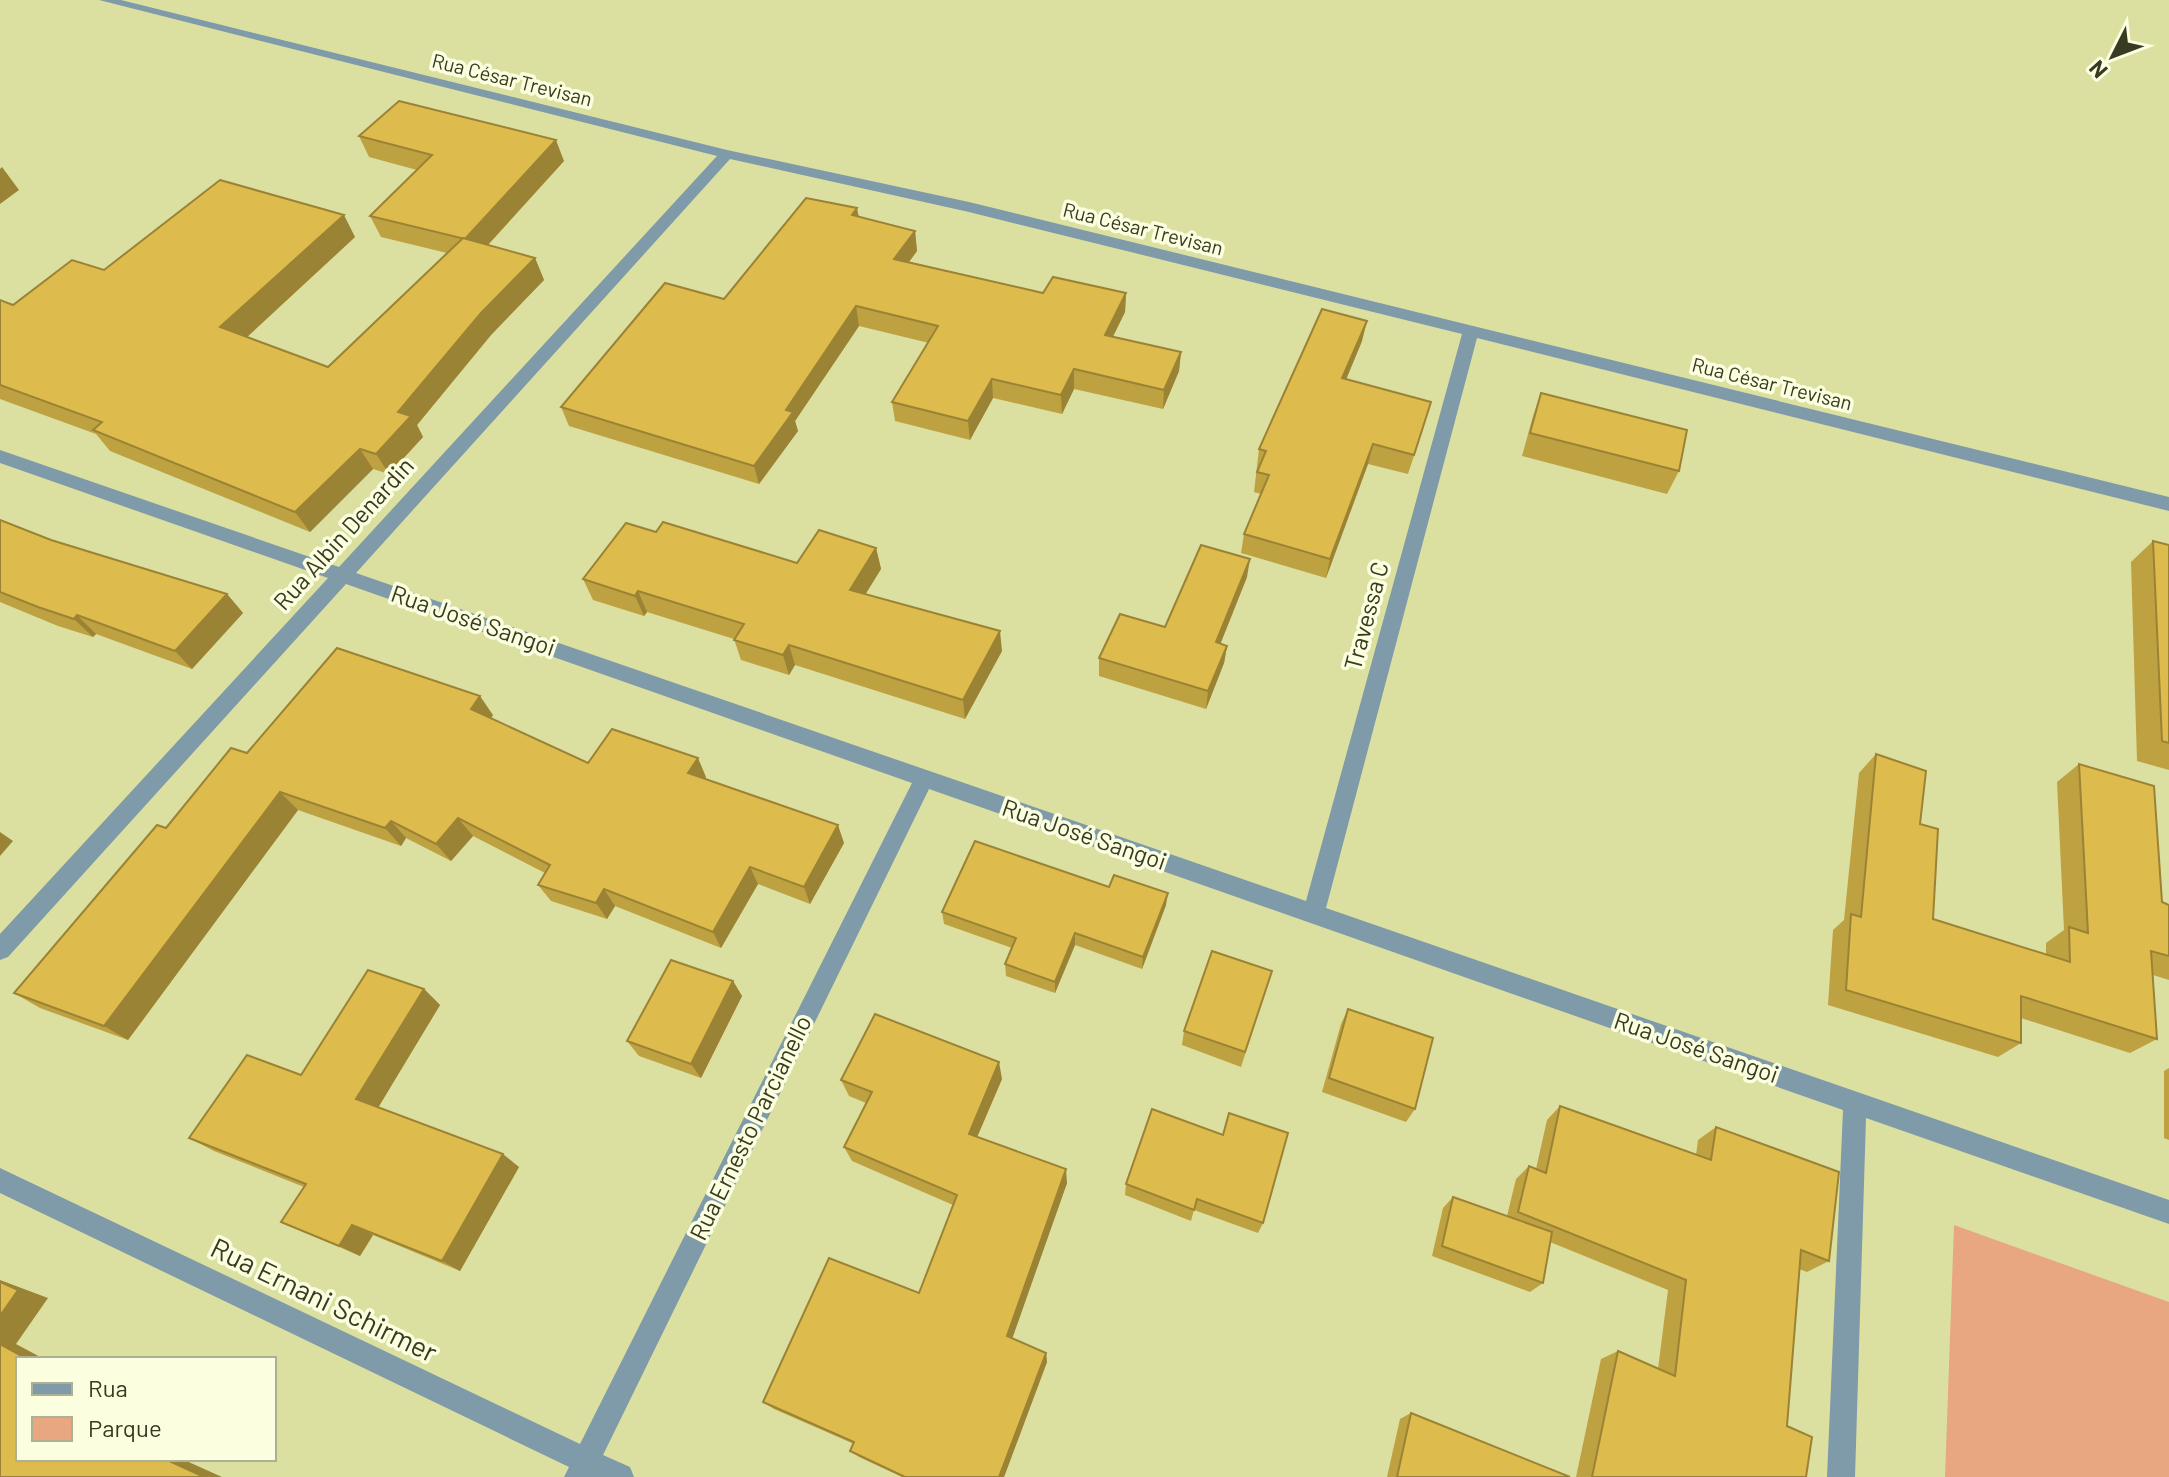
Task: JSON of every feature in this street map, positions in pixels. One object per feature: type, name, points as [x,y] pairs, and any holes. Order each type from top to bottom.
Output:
[{"type":"street","name":"Rua César Trevisan","points":[[105,0],[727,154],[985,210],[2169,504]]},
{"type":"street","name":"Rua Albin Denardin","points":[[0,950],[727,154]]},
{"type":"street","name":"Travessa C","points":[[1313,915],[1471,330]]},
{"type":"street","name":"Rua José Sangoi","points":[[0,456],[2169,1212]]},
{"type":"street","name":"Rua Ernesto Parcianello","points":[[582,1469],[924,779]]},
{"type":"street","points":[[1841,1477],[1855,1104]]},
{"type":"street","name":"Rua Ernani Schirmer","points":[[0,1180],[582,1469],[620,1477]]},
{"type":"green space","points":[[1954,1225],[2169,1302],[2169,1477],[1945,1477]]},
{"type":"building","points":[[399,101],[556,140],[465,239],[370,216],[432,155],[359,136]]},
{"type":"building","points":[[220,180],[344,215],[220,327],[328,367],[463,238],[535,258],[481,313],[398,412],[411,416],[376,454],[360,449],[295,512],[93,430],[102,422],[0,385],[0,300],[13,305],[72,260],[104,270]]},
{"type":"building","points":[[806,198],[857,208],[852,215],[915,231],[894,259],[1043,293],[1053,277],[1126,293],[1105,335],[1181,352],[1164,390],[1074,369],[1061,395],[992,379],[968,421],[892,402],[938,326],[856,306],[786,410],[793,412],[754,466],[561,407],[665,283],[724,299]]},
{"type":"building","points":[[1322,309],[1367,321],[1342,378],[1431,402],[1414,455],[1373,444],[1330,559],[1244,534],[1269,475],[1257,472],[1266,451],[1259,449]]},
{"type":"building","points":[[1541,393],[1687,430],[1679,471],[1530,433]]},
{"type":"building","points":[[0,520],[51,540],[227,594],[175,651],[77,615],[74,619],[0,592]]},
{"type":"building","points":[[663,522],[797,563],[819,530],[876,548],[850,590],[1000,631],[963,700],[789,645],[783,655],[734,640],[744,624],[638,591],[635,596],[583,579],[626,523],[656,532]]},
{"type":"building","points":[[2153,541],[2169,545],[2169,743],[2162,741]]},
{"type":"building","points":[[1201,545],[1250,559],[1216,642],[1227,646],[1208,691],[1099,658],[1120,614],[1165,627]]},
{"type":"building","points":[[337,648],[480,696],[471,709],[588,763],[612,729],[698,758],[688,773],[838,825],[804,887],[750,867],[713,932],[604,889],[596,903],[538,885],[550,865],[458,818],[436,844],[391,821],[385,828],[280,792],[104,1026],[14,993],[157,825],[166,828],[231,748],[247,753]]},
{"type":"building","points":[[1876,754],[1926,771],[1920,824],[1938,829],[1933,919],[2070,962],[2069,927],[2088,933],[2079,764],[2154,786],[2162,902],[2169,905],[2169,956],[2151,951],[2157,1039],[2021,996],[2021,1043],[1846,990],[1851,914],[1861,917]]},
{"type":"building","points":[[975,841],[1109,887],[1114,875],[1168,893],[1143,957],[1075,933],[1055,982],[1005,964],[1016,938],[942,912]]},
{"type":"building","points":[[1212,951],[1272,971],[1245,1052],[1184,1031]]},
{"type":"building","points":[[671,960],[733,981],[691,1064],[627,1041]]},
{"type":"building","points":[[368,970],[424,989],[356,1099],[503,1154],[442,1261],[352,1225],[339,1246],[281,1222],[306,1184],[189,1138],[247,1055],[301,1075]]},
{"type":"building","points":[[1348,1009],[1433,1038],[1415,1109],[1329,1078]]},
{"type":"building","points":[[875,1014],[999,1062],[969,1134],[1066,1169],[1007,1336],[1046,1353],[999,1477],[905,1477],[850,1451],[854,1442],[763,1402],[829,1258],[919,1293],[957,1195],[844,1147],[872,1092],[841,1080]]},
{"type":"building","points":[[1560,1106],[1711,1160],[1716,1127],[1839,1172],[1829,1261],[1801,1250],[1787,1426],[1812,1437],[1806,1477],[1592,1477],[1618,1351],[1675,1376],[1686,1280],[1518,1212],[1529,1166],[1546,1173]]},
{"type":"building","points":[[1152,1109],[1223,1135],[1229,1113],[1288,1133],[1263,1223],[1197,1199],[1194,1210],[1126,1184]]},
{"type":"building","points":[[1453,1197],[1552,1232],[1543,1283],[1442,1246]]},
{"type":"building","points":[[0,1282],[18,1290],[0,1316]]},
{"type":"building","points":[[0,1344],[23,1357],[16,1357],[16,1461],[169,1461],[204,1477],[0,1477]]},
{"type":"building","points":[[1411,1413],[1570,1477],[1397,1477]]}]
